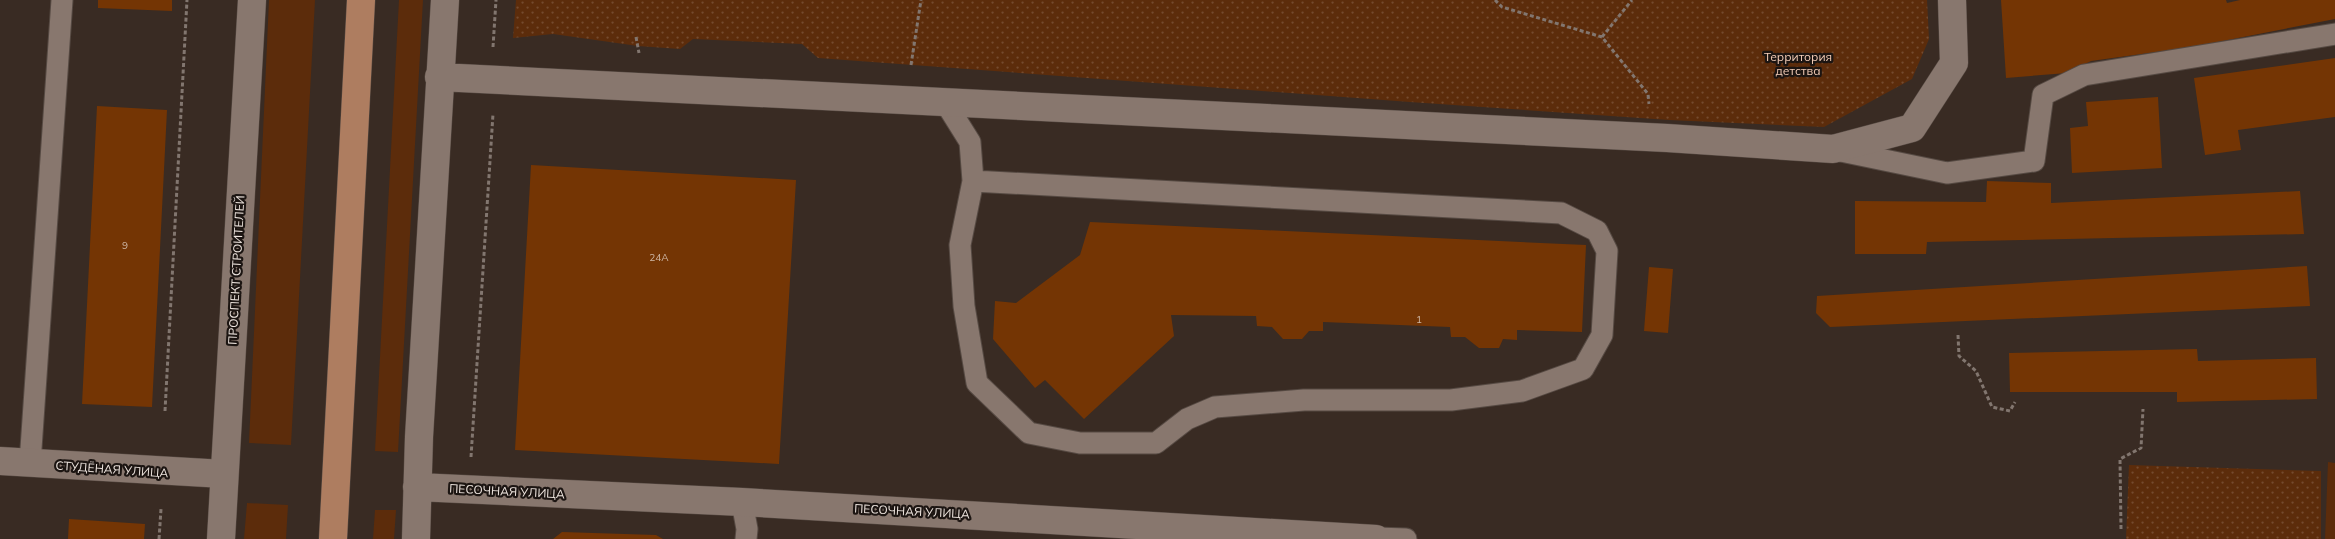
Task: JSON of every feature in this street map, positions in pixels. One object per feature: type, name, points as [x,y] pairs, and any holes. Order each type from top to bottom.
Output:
[{"type":"main road","points":[[333,539],[361,0]]},
{"type":"street","name":"ПРОСПЕКТ СТРОИТЕЛЕЙ","points":[[221,539],[252,0]]},
{"type":"street","points":[[416,539],[417,487],[439,76],[445,0]]},
{"type":"street","points":[[439,76],[1667,138],[1833,149],[1912,128],[1954,63],[1952,0]]},
{"type":"street","name":"СТУДЁНАЯ УЛИЦА","points":[[0,461],[162,472],[224,474]]},
{"type":"street","name":"ПЕСОЧНАЯ УЛИЦА","points":[[417,487],[742,502],[1376,538]]},
{"type":"lane","points":[[30,463],[62,0]]},
{"type":"lane","points":[[1833,149],[1947,172],[2034,160],[2042,96],[2084,75],[2335,34]]},
{"type":"lane","points":[[945,102],[970,142],[973,181],[960,244],[964,306],[977,384],[1029,433],[1080,443],[1156,443],[1187,419],[1215,408],[1304,400],[1451,400],[1522,391],[1583,369],[1602,336],[1607,251],[1597,231],[1561,213],[973,181]]},
{"type":"lane","points":[[742,502],[747,529],[746,539]]},
{"type":"lane","name":"ПЕСОЧНАЯ УЛИЦА","points":[[1376,538],[1406,539]]},
{"type":"path","points":[[165,411],[187,0]]},
{"type":"path","points":[[492,52],[496,0]]},
{"type":"path","points":[[911,64],[921,0]]},
{"type":"path","points":[[1495,0],[1502,7],[1602,37],[1648,94],[1650,110]]},
{"type":"path","points":[[1602,37],[1632,0]]},
{"type":"path","points":[[471,458],[493,111]]},
{"type":"path","points":[[1958,336],[1959,356],[1976,372],[1992,407],[2010,411],[2015,402]]},
{"type":"path","points":[[2121,529],[2120,459],[2141,448],[2143,409]]},
{"type":"path","points":[[159,539],[161,509]]},
{"type":"green space","points":[[269,0],[315,0],[291,445],[249,443]]},
{"type":"green space","points":[[399,0],[423,0],[398,452],[375,451]]},
{"type":"green space","name":"Территория детства","points":[[516,0],[1927,0],[1929,39],[1912,79],[1824,127],[1669,120],[818,58],[802,44],[693,39],[680,49],[638,46],[553,34],[513,38]]},
{"type":"green space","points":[[2328,462],[2335,463],[2335,539],[2325,539]]},
{"type":"green space","points":[[2129,465],[2321,471],[2321,539],[2126,539]]},
{"type":"green space","points":[[247,503],[288,505],[286,539],[244,539]]},
{"type":"green space","points":[[375,510],[396,510],[394,539],[373,539]]},
{"type":"building","points":[[98,0],[172,0],[172,11],[98,8]]},
{"type":"building","points":[[2001,0],[2226,0],[2227,3],[2240,0],[2335,0],[2335,19],[2192,47],[2091,61],[2067,73],[2006,78]]},
{"type":"building","points":[[2335,58],[2335,117],[2238,130],[2241,150],[2205,155],[2194,78]]},
{"type":"building","points":[[2158,97],[2162,168],[2072,173],[2070,128],[2088,126],[2086,102]]},
{"type":"building","points":[[97,106],[167,110],[152,407],[82,404]]},
{"type":"building","points":[[531,165],[796,180],[779,464],[515,450]]},
{"type":"building","points":[[1987,181],[2051,183],[2051,203],[2300,191],[2304,234],[1927,242],[1926,254],[1855,254],[1855,201],[1986,202]]},
{"type":"building","points":[[1090,222],[1586,245],[1582,332],[1517,330],[1517,340],[1503,339],[1499,348],[1479,348],[1465,337],[1451,337],[1450,327],[1323,322],[1323,331],[1309,331],[1302,339],[1283,339],[1272,327],[1257,326],[1256,316],[1171,315],[1174,336],[1084,419],[1045,380],[1035,388],[993,339],[995,301],[1016,303],[1080,255]]},
{"type":"building","points":[[2307,266],[2310,306],[1830,327],[1816,313],[1817,296]]},
{"type":"building","points":[[1649,267],[1673,269],[1668,333],[1644,331]]},
{"type":"building","points":[[2197,349],[2198,361],[2316,358],[2317,399],[2177,402],[2177,392],[2010,392],[2009,353]]},
{"type":"building","points":[[69,519],[145,524],[144,539],[68,539]]},
{"type":"building","points":[[562,532],[656,535],[663,539],[553,539]]}]
